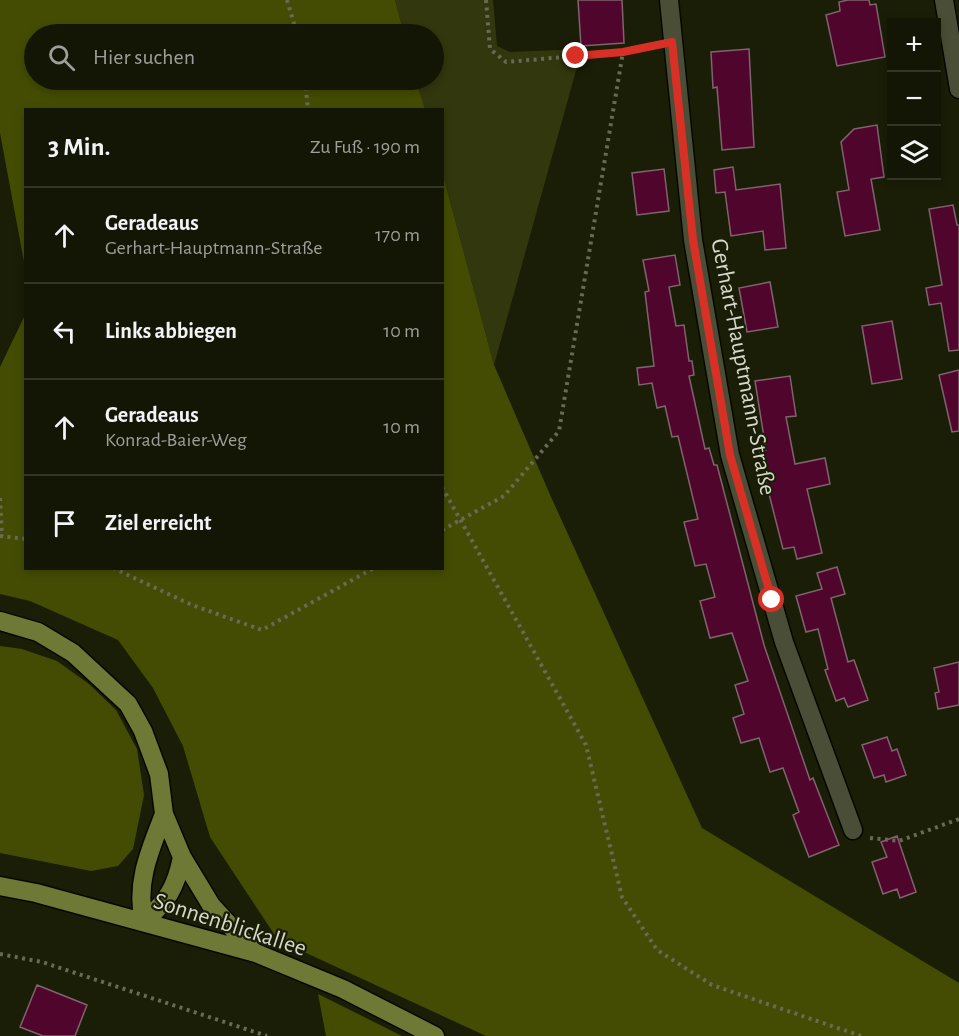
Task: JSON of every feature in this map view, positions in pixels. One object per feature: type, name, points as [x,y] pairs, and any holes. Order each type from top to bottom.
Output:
[{"type":"main road","points":[[0,621],[38,632],[73,653],[128,704],[143,731],[159,774],[164,814],[182,857],[211,905],[256,953]]},
{"type":"main road","points":[[144,922],[140,891],[147,858],[164,814]]},
{"type":"main road","points":[[144,922],[160,907],[177,883],[182,857]]},
{"type":"main road","name":"Sonnenblickallee","points":[[0,886],[256,953],[343,989],[435,1036]]},
{"type":"street","name":"Gerhart-Hauptmann-Straße","points":[[669,0],[693,240],[730,455],[784,642],[853,830]]},
{"type":"street","points":[[944,0],[959,89]]},
{"type":"path","points":[[287,0],[294,24]]},
{"type":"path","points":[[486,0],[490,49],[507,62],[623,52],[672,42]]},
{"type":"path","points":[[444,529],[504,496],[559,431],[623,52]]},
{"type":"path","points":[[306,90],[308,108]]},
{"type":"path","points":[[444,491],[586,745],[622,897],[657,950],[712,985],[861,1036]]},
{"type":"path","points":[[0,498],[1,536],[24,539]]},
{"type":"path","points":[[117,570],[192,605],[262,630],[370,570]]},
{"type":"path","points":[[853,830],[873,839],[899,842],[959,819]]},
{"type":"path","points":[[0,954],[42,962],[267,1036]]},
{"type":"green space","points":[[0,0],[395,0],[401,24],[24,24],[24,90],[419,90],[425,108],[24,108],[24,262],[0,133]]},
{"type":"green space","points":[[395,0],[493,0],[497,46],[510,52],[582,49],[494,365],[444,179],[444,108],[425,108],[419,90],[444,90],[444,24],[401,24]]},
{"type":"green space","points":[[444,179],[494,365],[551,497],[702,828],[959,983],[959,1036],[486,1036],[278,940],[210,837],[183,746],[153,688],[118,640],[30,601],[0,594],[0,367],[24,317],[24,570],[444,570]]},
{"type":"green space","points":[[0,646],[22,649],[57,661],[89,684],[116,710],[137,749],[144,795],[133,849],[118,866],[91,871],[0,853]]},
{"type":"green space","points":[[318,994],[402,1036],[326,1036]]},
{"type":"building","points":[[578,0],[622,0],[624,43],[581,46]]},
{"type":"building","points":[[869,0],[870,5],[876,4],[885,57],[837,66],[826,15],[840,11],[839,2]]},
{"type":"building","points":[[749,49],[754,147],[722,150],[717,87],[713,88],[711,52]]},
{"type":"building","points":[[877,125],[884,177],[871,179],[880,230],[845,236],[837,192],[849,190],[841,142],[854,129]]},
{"type":"building","points":[[733,167],[736,190],[780,184],[786,248],[765,250],[763,231],[731,236],[725,192],[716,193],[714,170]]},
{"type":"building","points":[[664,169],[669,211],[637,215],[632,173]]},
{"type":"building","points":[[953,205],[957,225],[959,225],[959,350],[949,351],[941,303],[929,305],[926,288],[942,285],[929,209]]},
{"type":"building","points":[[675,255],[680,285],[669,287],[676,326],[684,325],[689,361],[692,361],[694,375],[689,376],[705,449],[709,448],[714,465],[717,465],[764,645],[810,780],[813,778],[839,845],[809,857],[793,815],[799,812],[783,768],[770,772],[759,738],[741,743],[733,718],[744,714],[735,685],[748,681],[732,633],[710,638],[700,601],[715,597],[706,564],[695,566],[684,522],[698,519],[678,436],[672,437],[665,406],[657,408],[652,383],[639,385],[637,368],[654,366],[645,292],[649,291],[643,260]]},
{"type":"building","points":[[770,282],[778,327],[747,332],[739,288]]},
{"type":"building","points":[[892,321],[902,379],[872,384],[862,326]]},
{"type":"building","points":[[959,370],[959,431],[952,432],[939,375]]},
{"type":"building","points":[[790,376],[796,416],[786,417],[795,464],[825,458],[830,484],[807,489],[822,553],[797,559],[794,547],[783,549],[767,486],[760,451],[766,450],[755,381]]},
{"type":"building","points":[[837,567],[845,594],[831,598],[848,662],[854,660],[868,700],[848,707],[844,698],[836,701],[825,670],[828,669],[818,629],[806,632],[796,596],[822,589],[817,573]]},
{"type":"building","points":[[959,662],[959,705],[938,709],[935,693],[939,692],[934,668]]},
{"type":"building","points":[[887,737],[892,751],[897,749],[906,775],[886,782],[884,775],[874,778],[862,745]]},
{"type":"building","points":[[897,836],[916,892],[900,898],[897,889],[883,894],[872,862],[887,857],[881,842]]},
{"type":"building","points":[[37,985],[87,1005],[75,1036],[43,1036],[20,1027]]},
{"type":"route","points":[[576,56],[623,52],[672,42],[693,240],[730,455],[772,600]]}]
